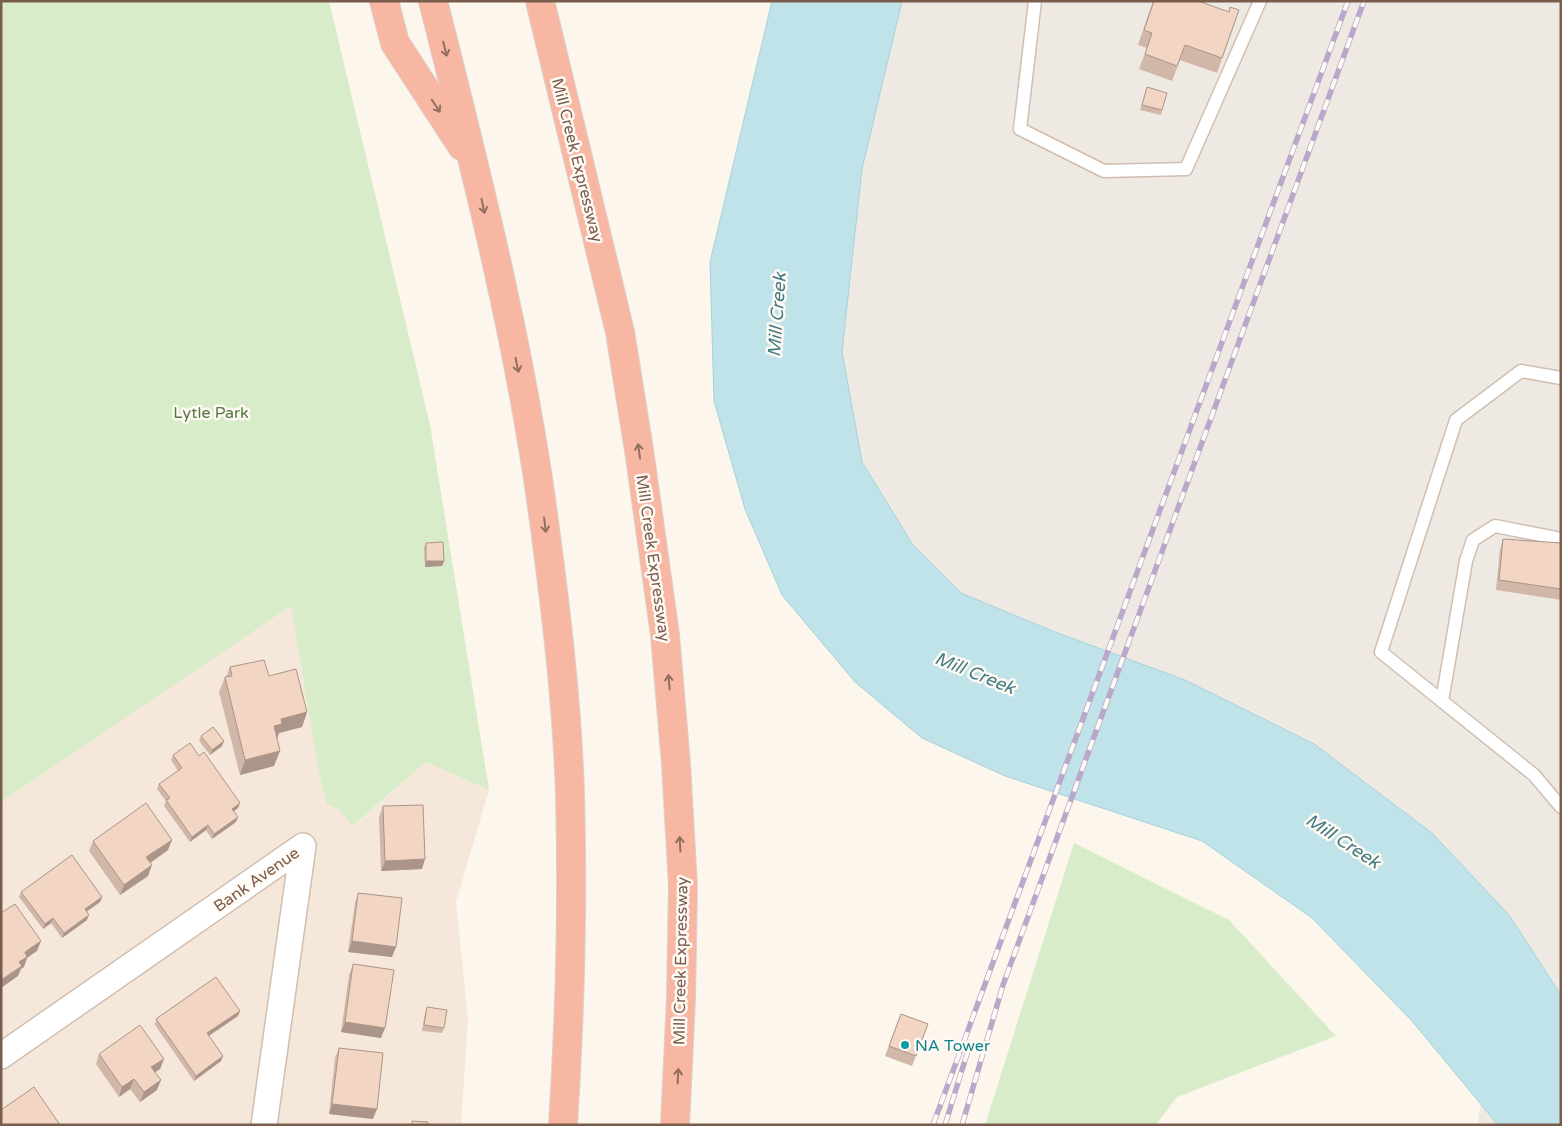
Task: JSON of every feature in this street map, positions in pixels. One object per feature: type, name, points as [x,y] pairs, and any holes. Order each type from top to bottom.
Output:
[{"type":"highway","points":[[384,1],[395,43],[474,165]]},
{"type":"highway","points":[[433,1],[474,165],[520,379],[544,518],[562,669],[570,802],[570,1016],[563,1125]]},
{"type":"highway","name":"Mill Creek Expressway","points":[[540,1],[620,332],[665,635],[676,764],[683,886],[681,998],[675,1125]]},
{"type":"street","name":"Bank Avenue","points":[[1,1056],[303,846],[264,1125]]},
{"type":"lane","points":[[1034,1],[1020,129],[1104,171],[1186,169],[1260,1]]},
{"type":"lane","points":[[1561,378],[1521,371],[1456,420],[1380,652],[1534,775],[1561,807]]},
{"type":"lane","points":[[1442,701],[1466,561],[1473,540],[1495,526],[1536,532],[1561,539]]},
{"type":"shaded area","points":[[902,1],[1561,1],[1561,1125],[1477,1125],[1496,1012],[1509,915],[1432,833],[1055,632],[961,593],[913,545],[862,462],[842,352],[862,169]]},
{"type":"shaded area","points":[[291,606],[320,779],[327,804],[338,809],[354,826],[426,762],[489,790],[456,902],[468,1019],[461,1125],[1,1125],[1,802]]},
{"type":"green space","name":"Lytle Park","points":[[1,1],[329,1],[430,425],[489,790],[426,762],[353,826],[338,809],[327,804],[320,779],[291,606],[1,802]]},
{"type":"green space","points":[[1074,843],[1229,920],[1336,1036],[1177,1097],[1156,1125],[985,1125]]},
{"type":"water","name":"Mill Creek","points":[[772,1],[902,1],[862,169],[842,352],[862,462],[913,545],[961,593],[1055,632],[1185,680],[1314,744],[1432,833],[1509,915],[1561,995],[1561,1125],[1498,1125],[1412,1021],[1312,918],[1202,841],[1005,776],[922,738],[855,682],[782,595],[745,509],[714,401],[710,262]]},
{"type":"building","points":[[1154,1],[1198,1],[1229,12],[1230,7],[1239,10],[1222,58],[1185,45],[1177,66],[1145,54],[1152,33],[1144,30]]},
{"type":"building","points":[[1147,87],[1167,93],[1162,110],[1142,105]]},
{"type":"building","points":[[1503,539],[1561,543],[1561,589],[1499,580]]},
{"type":"building","points":[[443,542],[444,561],[426,561],[426,543]]},
{"type":"building","points":[[264,660],[269,676],[296,669],[307,712],[281,719],[282,724],[274,726],[280,751],[245,760],[225,677],[232,676],[230,667]]},
{"type":"building","points":[[213,727],[224,741],[212,750],[201,736]]},
{"type":"building","points":[[190,743],[199,756],[204,752],[240,803],[232,809],[238,817],[214,834],[208,825],[192,837],[166,800],[170,798],[159,784],[182,768],[173,755]]},
{"type":"building","points":[[146,803],[172,840],[146,857],[152,865],[124,885],[93,841]]},
{"type":"building","points":[[423,805],[425,859],[385,861],[383,806]]},
{"type":"building","points":[[72,855],[102,897],[85,909],[89,915],[64,933],[53,918],[45,924],[21,892]]},
{"type":"building","points":[[358,893],[402,898],[396,947],[352,941]]},
{"type":"building","points":[[15,904],[41,941],[25,952],[27,957],[19,962],[22,966],[1,980],[1,913]]},
{"type":"building","points":[[353,964],[394,970],[385,1028],[345,1022]]},
{"type":"building","points":[[216,977],[240,1011],[207,1033],[223,1056],[196,1076],[156,1019]]},
{"type":"building","points":[[427,1007],[447,1010],[444,1028],[424,1025]]},
{"type":"building","name":"NA Tower","points":[[901,1014],[928,1024],[916,1056],[889,1046]]},
{"type":"building","points":[[140,1025],[164,1059],[151,1067],[161,1080],[144,1092],[134,1079],[122,1087],[99,1054]]},
{"type":"building","points":[[339,1048],[383,1053],[377,1109],[332,1104]]},
{"type":"building","points":[[34,1087],[60,1125],[1,1125],[1,1110]]},
{"type":"building","points":[[412,1121],[428,1122],[428,1125],[412,1125]]},
{"type":"railway","points":[[933,1125],[1348,1]]},
{"type":"railway","points":[[962,1125],[1003,985],[1364,1]]},
{"type":"railway","points":[[945,1125],[970,1044]]},
{"type":"place","name":"NA Tower","points":[[905,1045]]}]
